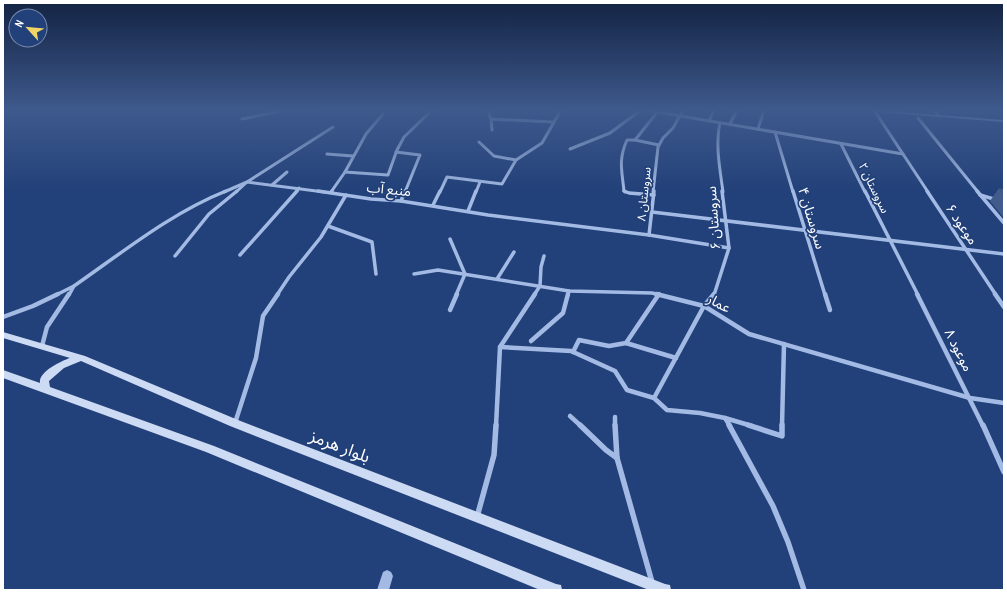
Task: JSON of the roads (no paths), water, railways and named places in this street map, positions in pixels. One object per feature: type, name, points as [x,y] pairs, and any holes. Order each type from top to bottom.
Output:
[{"type":"main road","name":"بلوار هرمز","points":[[3,335],[82,358],[234,424],[665,590]]},
{"type":"main road","points":[[45,388],[44,380],[51,372],[71,360],[82,358]]},
{"type":"main road","points":[[3,374],[210,448],[556,590]]},
{"type":"street","points":[[175,256],[209,214],[247,182],[316,138]]},
{"type":"street","points":[[331,192],[345,172],[364,138]]},
{"type":"street","points":[[345,172],[388,175],[396,152],[404,138]]},
{"type":"street","points":[[433,205],[447,177],[502,184],[516,160],[542,143],[545,138]]},
{"type":"street","points":[[570,149],[598,138]]},
{"type":"street","points":[[654,195],[629,193],[624,191],[620,171],[620,155],[627,140],[635,140],[659,145],[662,138]]},
{"type":"street","name":"سروستان ۶","points":[[654,398],[704,306],[714,295],[728,248],[718,152],[718,138]]},
{"type":"street","name":"سروستان ۴","points":[[777,138],[830,310]]},
{"type":"street","points":[[806,138],[902,154]]},
{"type":"street","name":"موعود ۶","points":[[892,138],[1004,307]]},
{"type":"street","points":[[934,138],[1004,223]]},
{"type":"street","points":[[479,142],[494,156],[516,160]]},
{"type":"street","name":"سروستان ۲","points":[[841,144],[890,240]]},
{"type":"street","name":"سروستان ۸","points":[[649,234],[659,145]]},
{"type":"street","points":[[396,152],[420,155],[401,201]]},
{"type":"street","points":[[328,154],[353,156]]},
{"type":"street","points":[[272,185],[287,172]]},
{"type":"street","name":"منبع آب","points":[[3,317],[33,306],[74,286],[172,218],[208,198],[247,182],[433,205],[496,216],[649,234],[728,248]]},
{"type":"street","points":[[468,212],[480,182]]},
{"type":"street","points":[[240,255],[299,188]]},
{"type":"street","points":[[234,424],[256,358],[263,316],[289,277],[321,237],[346,195]]},
{"type":"street","points":[[980,195],[1004,202]]},
{"type":"street","points":[[652,212],[1004,254]]},
{"type":"street","points":[[328,226],[372,242],[376,274]]},
{"type":"street","points":[[450,239],[465,274],[450,310]]},
{"type":"street","name":"موعود ۸","points":[[890,240],[970,398],[1004,472]]},
{"type":"street","points":[[497,279],[514,252]]},
{"type":"street","points":[[477,517],[494,455],[500,347],[540,286],[541,267],[544,256]]},
{"type":"street","name":"عمار","points":[[414,274],[438,270],[569,291],[658,294],[704,306],[749,334],[970,398],[1004,403]]},
{"type":"street","points":[[42,346],[47,327],[74,286]]},
{"type":"street","points":[[531,341],[563,313],[569,291]]},
{"type":"street","points":[[626,343],[658,294]]},
{"type":"street","points":[[574,352],[579,340],[609,346],[626,343],[676,358]]},
{"type":"street","points":[[500,347],[574,352],[615,371],[628,390],[654,398],[667,410],[700,413],[726,418],[782,436],[784,344]]},
{"type":"street","points":[[570,416],[606,450],[617,458]]},
{"type":"street","points":[[615,418],[617,458],[652,585]]},
{"type":"street","points":[[726,418],[773,506],[788,542],[804,590]]},
{"type":"street","points":[[383,590],[388,576]]}]
